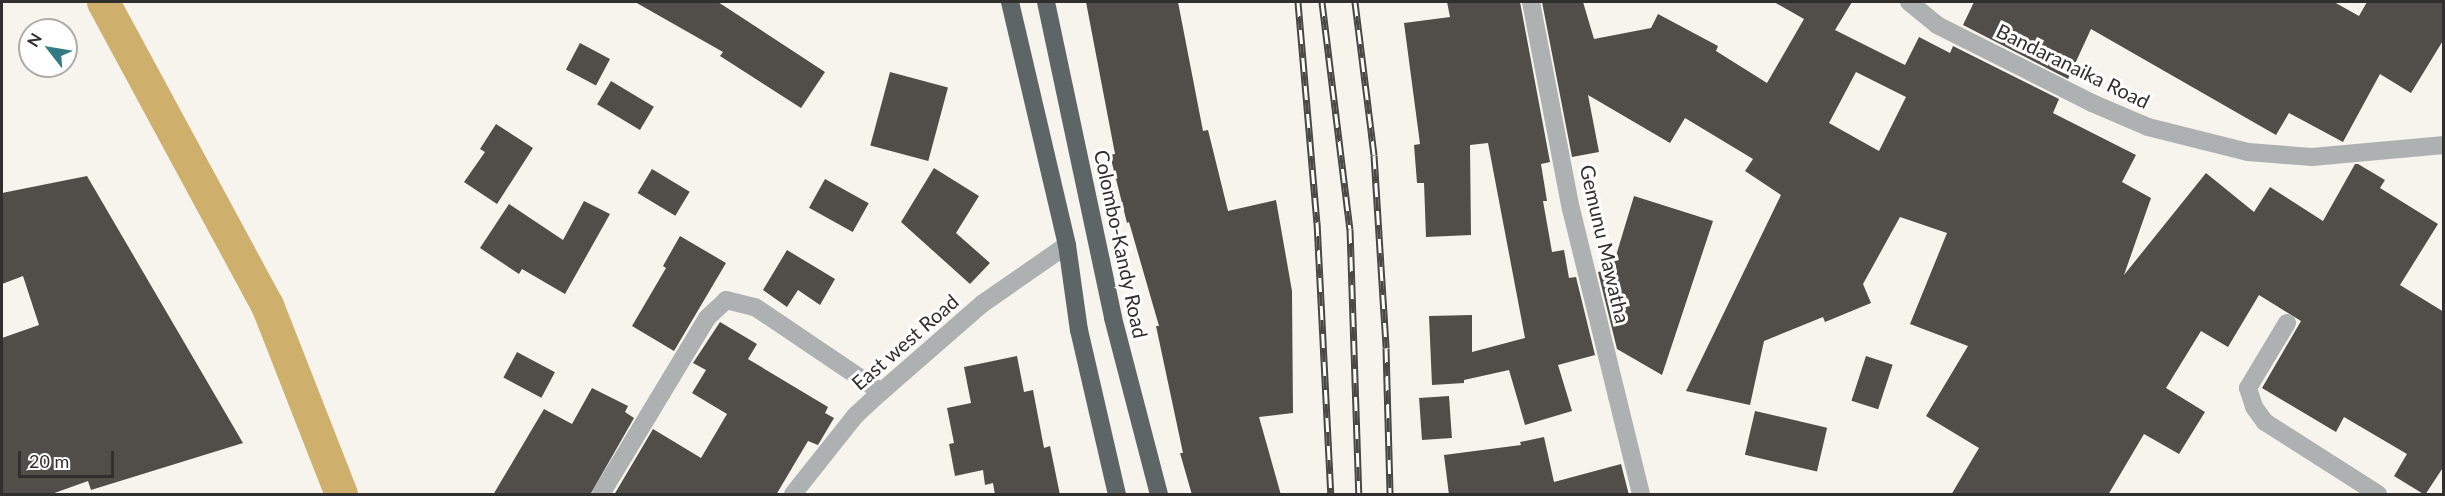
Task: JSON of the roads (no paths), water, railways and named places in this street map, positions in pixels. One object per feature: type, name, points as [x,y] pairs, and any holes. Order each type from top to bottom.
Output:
[{"type":"highway","points":[[1010,2],[1067,245],[1079,330],[1117,495]]},
{"type":"highway","name":"Colombo-Kandy Road","points":[[1046,2],[1113,318],[1159,495]]},
{"type":"street","name":"Gemunu Mawatha","points":[[1532,2],[1571,209],[1641,495]]},
{"type":"street","name":"Bandaranaika Road","points":[[1909,2],[1937,24],[2092,103],[2148,127],[2248,152],[2312,157],[2444,145]]},
{"type":"street","name":"East west Road","points":[[793,495],[855,416],[881,392],[982,304],[1067,245]]},
{"type":"street","points":[[601,495],[707,318],[726,300],[754,307],[881,392]]},
{"type":"street","points":[[2287,323],[2248,388],[2254,407],[2265,422],[2378,495]]},
{"type":"waterway","points":[[103,2],[267,305],[341,494]]},
{"type":"railway","points":[[1298,2],[1317,222],[1331,494]]},
{"type":"railway","points":[[1322,2],[1350,229],[1359,494]]},
{"type":"railway","points":[[1355,2],[1374,155],[1386,348],[1390,494]]}]
